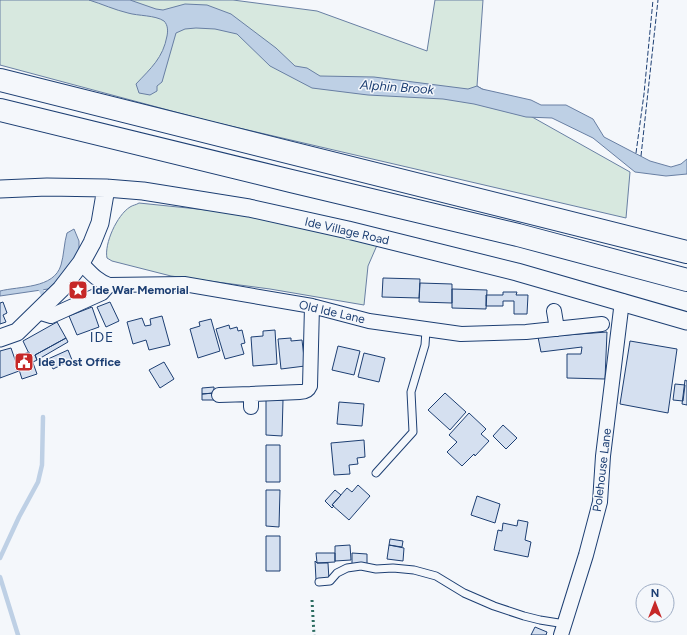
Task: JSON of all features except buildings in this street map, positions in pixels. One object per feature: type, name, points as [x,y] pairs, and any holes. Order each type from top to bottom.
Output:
[{"type":"highway","points":[[0,80],[687,252]]},
{"type":"highway","points":[[0,110],[518,235],[687,280]]},
{"type":"street","name":"Ide Village Road","points":[[0,189],[47,187],[106,188],[249,208],[348,230],[502,268],[622,301],[687,321]]},
{"type":"street","points":[[0,338],[18,332],[61,289],[81,263],[92,243],[100,223],[106,188]]},
{"type":"street","points":[[38,312],[51,316],[102,293],[109,285],[95,277],[81,263]]},
{"type":"street","name":"Old Ide Lane","points":[[109,285],[184,284],[312,306],[369,321],[461,334],[557,329],[602,324]]},
{"type":"street","name":"Polehouse Lane","points":[[563,630],[586,555],[600,502],[603,456],[622,301]]},
{"type":"street","points":[[219,395],[251,400],[305,392],[308,390],[310,386],[312,306]]},
{"type":"street","points":[[554,311],[557,329]]},
{"type":"lane","points":[[376,473],[413,432],[412,392],[425,345],[426,330]]},
{"type":"lane","points":[[319,582],[330,581],[337,573],[347,568],[361,566],[376,569],[393,568],[414,570],[436,576],[464,593],[494,606],[563,630]]},
{"type":"shaded area","points":[[0,0],[233,0],[317,11],[427,51],[435,0],[483,0],[477,86],[630,172],[626,218],[209,121],[0,65]]},
{"type":"shaded area","points":[[139,203],[246,214],[378,243],[368,266],[364,305],[270,289],[171,276],[112,261],[107,258],[107,252],[112,230],[120,216],[125,211],[131,206]]},
{"type":"water","name":"Alphin Brook","points":[[89,0],[130,0],[163,10],[185,4],[207,5],[231,14],[276,48],[295,66],[307,68],[320,76],[374,77],[468,89],[477,86],[482,89],[531,100],[541,105],[566,105],[593,119],[604,137],[650,161],[671,167],[681,164],[687,159],[687,174],[666,176],[635,172],[593,138],[552,118],[526,117],[474,104],[443,99],[368,95],[312,88],[270,66],[237,34],[215,29],[185,29],[176,33],[162,82],[157,86],[157,91],[150,95],[139,93],[136,84],[156,62],[163,51],[167,34],[166,24],[160,19],[123,12]]},
{"type":"water","points":[[74,229],[79,241],[79,254],[60,278],[48,289],[0,296],[0,291],[35,285],[44,282],[57,273],[63,257],[67,233]]},
{"type":"waterway","points":[[40,288],[43,294]]},
{"type":"waterway","points":[[0,558],[19,517],[38,482],[42,465],[43,417]]},
{"type":"waterway","points":[[0,577],[18,635]]},
{"type":"hedge","points":[[312,600],[314,635]]},
{"type":"fence","points":[[636,153],[644,94],[653,0]]},
{"type":"fence","points":[[641,156],[658,0]]},
{"type":"place","name":"Ide War Memorial","points":[[78,290]]},
{"type":"place","name":"Ide Post Office","points":[[24,362]]},
{"type":"district","name":"IDE","points":[[102,337]]}]
